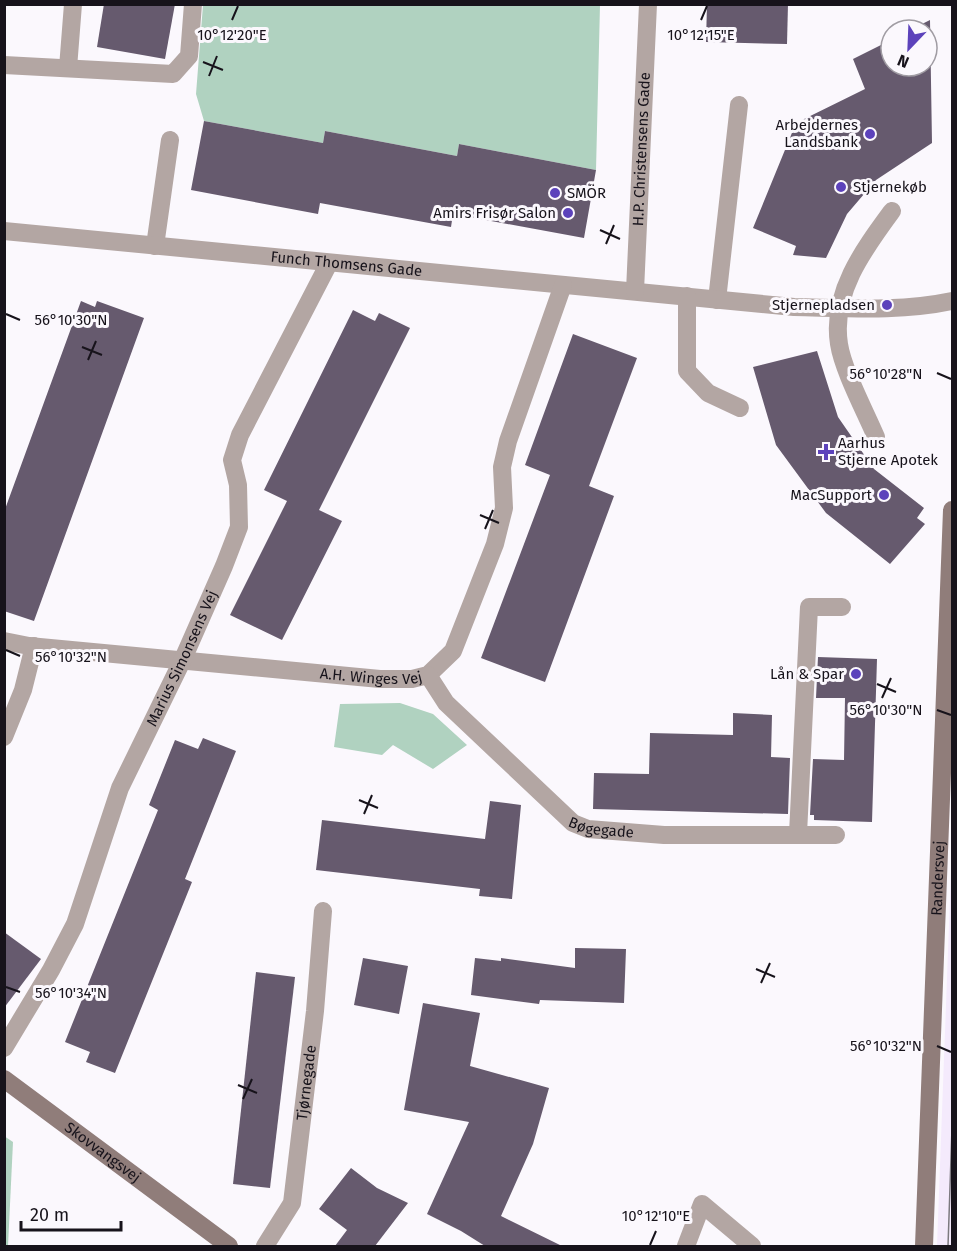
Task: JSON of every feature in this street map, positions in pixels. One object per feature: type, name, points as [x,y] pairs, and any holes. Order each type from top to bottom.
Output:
[{"type":"street","points":[[68,68],[73,4]]},
{"type":"street","points":[[4,65],[173,74],[189,56],[193,4]]},
{"type":"street","name":"H.P. Christensens Gade","points":[[635,291],[648,4]]},
{"type":"street","points":[[717,300],[739,105]]},
{"type":"street","points":[[155,246],[170,140]]},
{"type":"street","points":[[876,437],[839,346],[841,308],[848,283],[860,255],[892,211]]},
{"type":"street","name":"Funch Thomsens Gade","points":[[4,231],[717,300],[841,308],[918,307],[952,302]]},
{"type":"street","name":"Marius Simonsens Vej","points":[[4,1048],[51,970],[75,924],[120,788],[183,659],[239,527],[238,485],[232,460],[240,435],[329,263]]},
{"type":"street","name":"A.H. Winges Vej","points":[[4,641],[34,646],[380,679],[412,679],[428,675],[453,651],[495,544],[504,508],[502,467],[508,441],[563,285]]},
{"type":"street","points":[[687,296],[687,371],[708,393],[740,408]]},
{"type":"street","name":"Randersvej","points":[[924,1246],[952,510]]},
{"type":"street","points":[[798,834],[809,607],[842,607]]},
{"type":"street","points":[[4,737],[23,690],[34,646]]},
{"type":"street","name":"Bøgegade","points":[[428,675],[446,703],[573,823],[588,829],[664,835],[836,835]]},
{"type":"street","name":"Tjørnegade","points":[[265,1246],[292,1203],[315,1011],[323,911]]},
{"type":"street","name":"Skovvangsvej","points":[[4,1079],[229,1246]]},
{"type":"street","points":[[686,1246],[702,1204],[752,1246]]},
{"type":"shaded area","points":[[952,844],[952,1246],[937,1246]]},
{"type":"green space","points":[[203,5],[600,5],[596,170],[459,144],[457,156],[325,131],[323,143],[204,121],[196,94]]},
{"type":"green space","points":[[400,703],[433,714],[467,745],[433,769],[393,745],[382,755],[334,747],[340,704]]},
{"type":"green space","points":[[4,1136],[13,1142],[8,1246],[4,1246]]},
{"type":"building","points":[[104,4],[175,4],[165,59],[97,47]]},
{"type":"building","points":[[707,4],[788,4],[787,44],[706,42]]},
{"type":"building","points":[[879,46],[879,78],[931,78],[932,143],[876,180],[847,214],[826,258],[793,255],[796,246],[753,228],[796,123],[865,89],[853,59]]},
{"type":"building","points":[[204,121],[323,143],[325,131],[457,156],[459,144],[596,170],[584,238],[453,214],[451,227],[320,203],[318,214],[191,190]]},
{"type":"building","points":[[81,301],[95,307],[97,301],[144,318],[34,621],[4,611],[4,512]]},
{"type":"building","points":[[353,310],[375,321],[379,313],[410,328],[319,510],[342,521],[282,640],[230,615],[287,501],[264,490]]},
{"type":"building","points":[[573,334],[637,358],[589,486],[614,496],[545,682],[481,658],[550,475],[525,465]]},
{"type":"building","points":[[817,351],[838,417],[874,469],[924,508],[917,518],[925,524],[890,564],[826,513],[776,445],[753,367]]},
{"type":"building","points":[[818,657],[877,659],[872,822],[814,820],[814,815],[810,815],[813,759],[844,760],[845,698],[816,698]]},
{"type":"building","points":[[733,713],[772,715],[771,757],[790,758],[788,814],[593,809],[594,773],[649,774],[650,733],[733,735]]},
{"type":"building","points":[[203,738],[236,751],[185,879],[192,882],[115,1073],[86,1062],[90,1052],[65,1042],[158,810],[149,805],[175,740],[198,749]]},
{"type":"building","points":[[490,801],[521,805],[512,899],[479,896],[480,889],[316,870],[322,820],[485,839]]},
{"type":"building","points":[[4,932],[41,959],[4,1008]]},
{"type":"building","points":[[575,948],[626,949],[624,1003],[540,1000],[539,1004],[471,995],[475,958],[501,961],[501,958],[575,968]]},
{"type":"building","points":[[363,958],[408,966],[399,1014],[354,1005]]},
{"type":"building","points":[[256,972],[295,977],[270,1188],[233,1184]]},
{"type":"building","points":[[423,1003],[480,1013],[470,1066],[549,1088],[533,1144],[501,1216],[562,1246],[485,1246],[427,1214],[469,1122],[404,1110]]},
{"type":"building","points":[[351,1168],[377,1188],[408,1203],[375,1246],[335,1246],[347,1230],[319,1209]]},
{"type":"tram line","points":[[948,1246],[952,1128]]},
{"type":"place","name":"Arbejdernes Landsbank","points":[[870,134]]},
{"type":"place","name":"Stjernekøb","points":[[841,187]]},
{"type":"place","name":"SMÖR","points":[[555,193]]},
{"type":"place","name":"Amirs Frisør Salon","points":[[568,213]]},
{"type":"place","name":"Stjernepladsen","points":[[887,305]]},
{"type":"place","name":"Aarhus Stjerne Apotek","points":[[826,452]]},
{"type":"place","name":"MacSupport","points":[[884,495]]},
{"type":"place","name":"Lån & Spar","points":[[856,674]]}]
